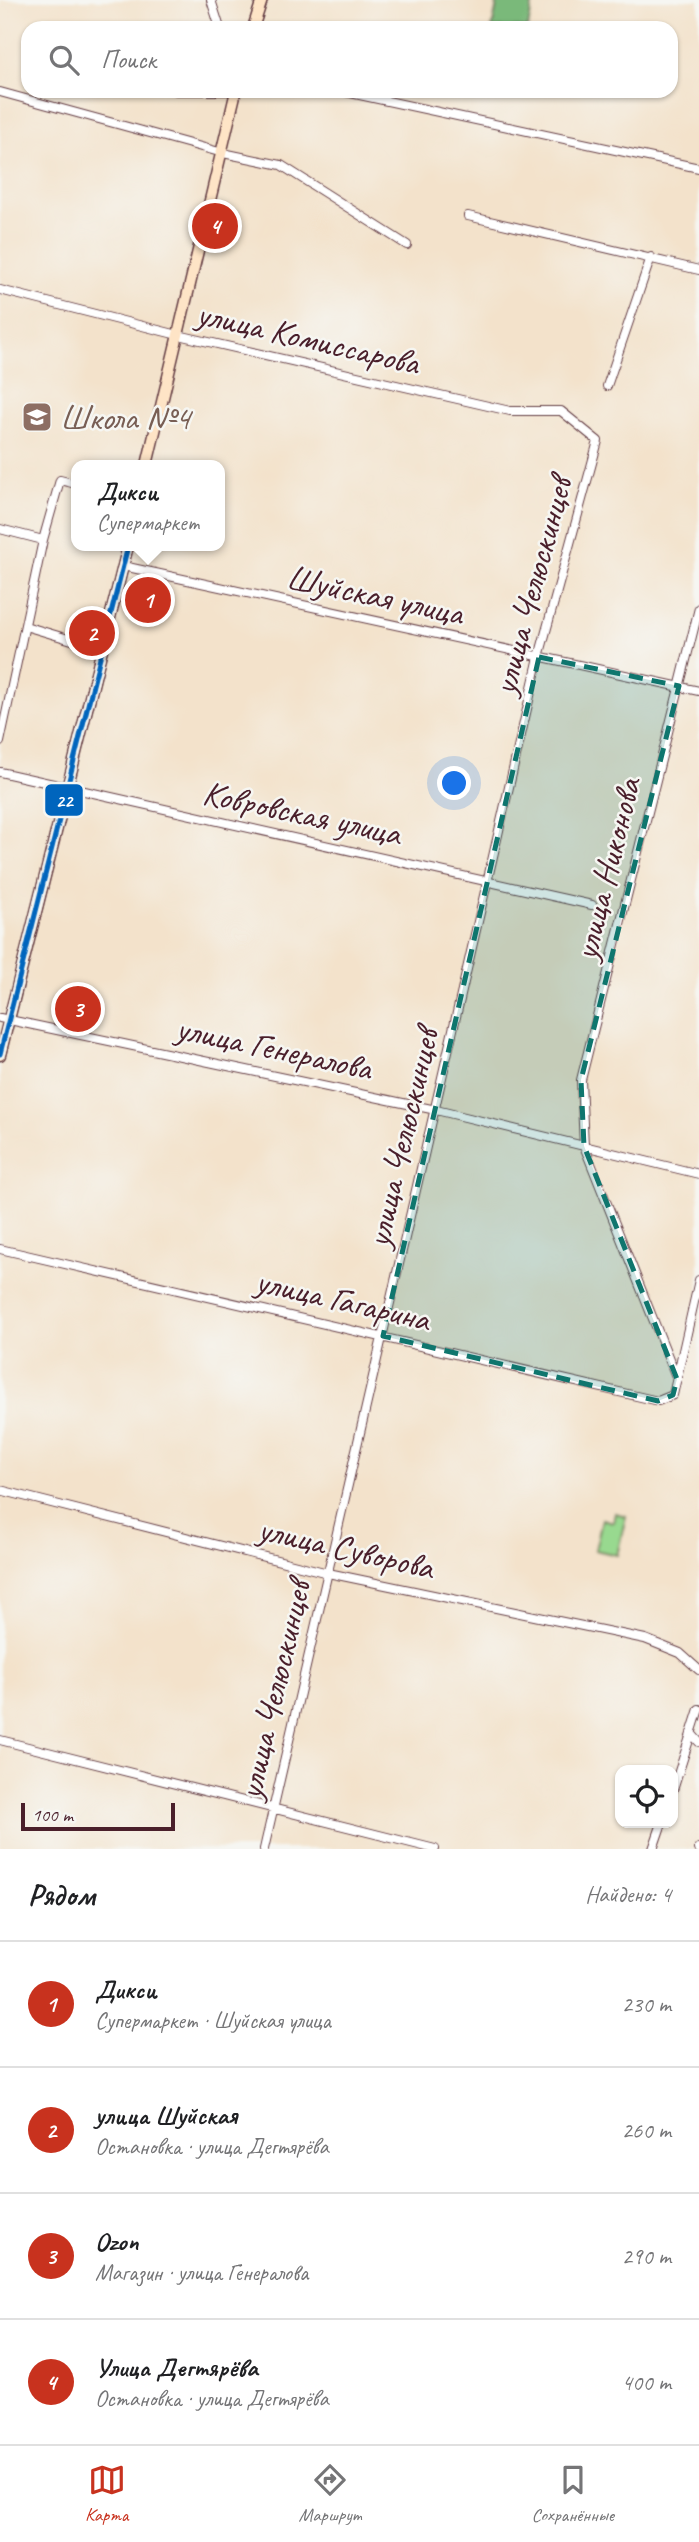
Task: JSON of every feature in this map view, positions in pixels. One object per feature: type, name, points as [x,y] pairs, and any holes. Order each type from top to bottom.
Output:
[{"type":"main road","points":[[253,21],[257,0]]},
{"type":"main road","points":[[254,21],[262,0]]},
{"type":"main road","points":[[148,460],[235,98]]},
{"type":"main road","points":[[0,1055],[4,1019],[67,789],[127,551]]},
{"type":"street","points":[[211,0],[218,21]]},
{"type":"street","points":[[0,92],[21,98]]},
{"type":"street","points":[[22,98],[223,153],[281,165],[407,245]]},
{"type":"street","points":[[374,98],[699,168]]},
{"type":"street","points":[[468,216],[699,270]]},
{"type":"street","points":[[607,386],[650,257]]},
{"type":"street","name":"улица Комиссарова","points":[[0,289],[178,335],[510,411],[561,411],[598,441]]},
{"type":"street","name":"улица Челюскинцев","points":[[264,1849],[539,657],[598,441]]},
{"type":"street","points":[[0,741],[43,540],[60,480],[71,483]]},
{"type":"street","points":[[0,529],[43,540]]},
{"type":"street","name":"Шуйская улица","points":[[123,566],[699,691]]},
{"type":"street","name":"улица Никонова","points":[[677,1379],[584,1146],[581,1080],[699,608]]},
{"type":"street","points":[[25,626],[102,649]]},
{"type":"street","name":"Ковровская улица","points":[[0,772],[592,905]]},
{"type":"street","name":"улица Генералова","points":[[4,1019],[436,1110],[699,1174]]},
{"type":"street","name":"улица Гагарина","points":[[0,1249],[658,1401],[673,1395],[677,1379]]},
{"type":"street","points":[[677,1379],[699,1280]]},
{"type":"street","name":"улица Суворова","points":[[0,1490],[328,1573],[602,1629],[667,1646],[680,1653],[699,1670]]},
{"type":"street","points":[[678,1774],[699,1709]]},
{"type":"street","points":[[691,1733],[699,1742]]},
{"type":"street","points":[[0,1740],[435,1849]]},
{"type":"street","points":[[653,1849],[660,1828]]},
{"type":"highlighted area","points":[[539,657],[679,686],[581,1080],[584,1146],[677,1379],[673,1395],[658,1401],[383,1336]]},
{"type":"green space","points":[[498,0],[533,0],[529,21],[494,21]]},
{"type":"green space","points":[[615,1513],[626,1516],[617,1555],[595,1550],[602,1519],[613,1522]]},
{"type":"transit line","name":"22","points":[[0,1054],[127,551]]},
{"type":"place","name":"Улица Дегтярёва","points":[[215,226]]},
{"type":"place","name":"Школа №4","points":[[37,417]]},
{"type":"place","name":"Дикси","points":[[148,600]]},
{"type":"place","name":"улица Шуйская","points":[[92,633]]},
{"type":"place","name":"Ozon","points":[[78,1009]]}]
